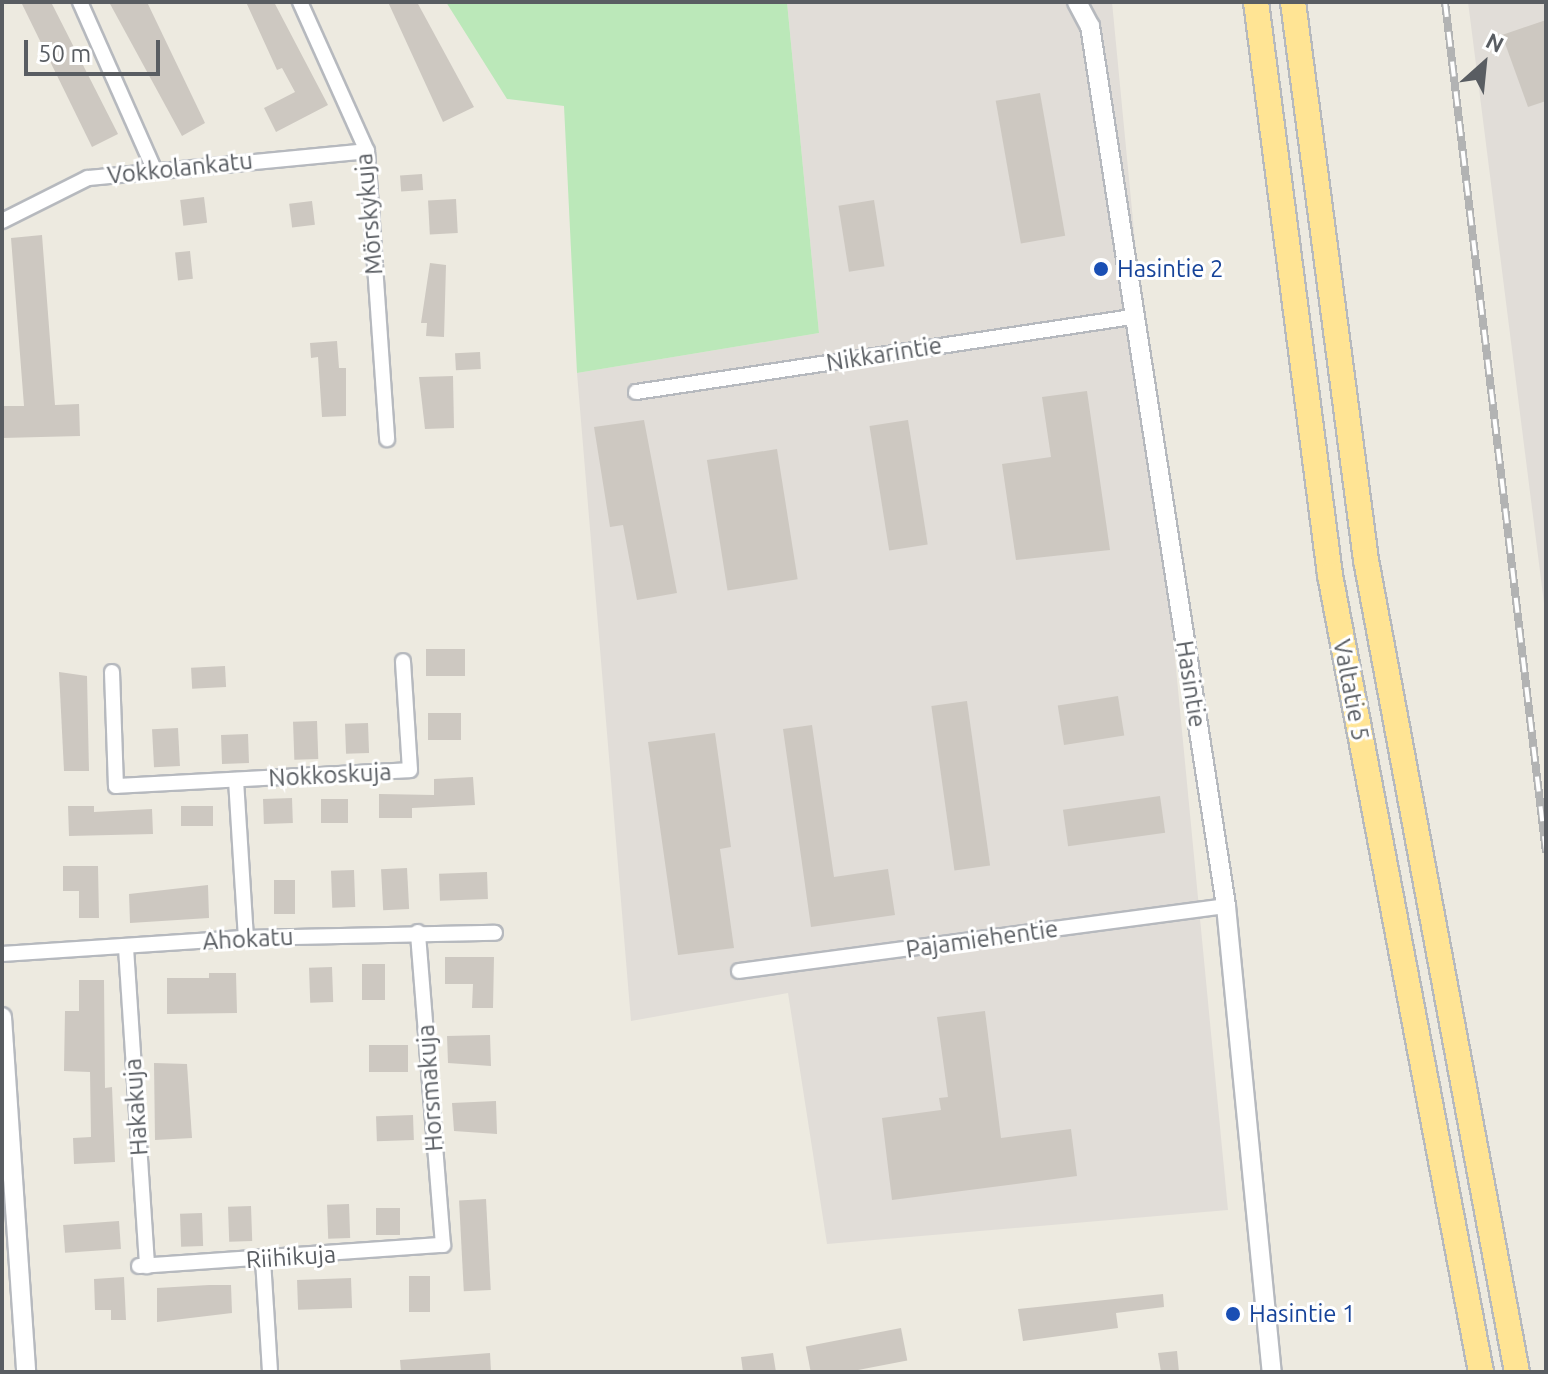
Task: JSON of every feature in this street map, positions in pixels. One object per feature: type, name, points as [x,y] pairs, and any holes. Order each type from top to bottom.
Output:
[{"type":"highway","name":"Valtatie 5","points":[[1256,2],[1330,575],[1481,1372]]},
{"type":"highway","name":"Valtatie 5","points":[[1293,2],[1366,560],[1517,1372]]},
{"type":"street","points":[[80,2],[154,169]]},
{"type":"street","name":"Mörskykuja","points":[[300,2],[367,151],[387,439]]},
{"type":"street","name":"Hasintie","points":[[1077,2],[1090,26],[1132,317],[1226,906],[1272,1372]]},
{"type":"street","name":"Vokkolankatu","points":[[2,221],[88,178],[154,169],[367,151]]},
{"type":"street","name":"Nikkarintie","points":[[636,392],[1132,317]]},
{"type":"street","name":"Nokkoskuja","points":[[112,672],[116,786],[410,770],[403,661]]},
{"type":"street","name":"Nokkoskuja","points":[[236,780],[246,938]]},
{"type":"street","name":"Pajamiehentie","points":[[739,971],[1226,906]]},
{"type":"street","name":"Ahokatu","points":[[2,954],[246,938],[418,932],[495,933]]},
{"type":"street","name":"Horsmakuja","points":[[418,932],[443,1245]]},
{"type":"street","name":"Hakakuja","points":[[126,948],[143,1266]]},
{"type":"street","points":[[2,1017],[8,1195],[26,1372]]},
{"type":"street","name":"Riihikuja","points":[[143,1266],[443,1245]]},
{"type":"street","points":[[263,1260],[270,1372]]},
{"type":"shaded area","points":[[787,2],[1112,2],[1228,1210],[827,1244],[788,993],[631,1021],[577,373],[819,333]]},
{"type":"shaded area","points":[[1468,2],[1546,2],[1546,619],[1473,41]]},
{"type":"green space","points":[[446,2],[787,2],[819,333],[577,373],[564,106],[507,99]]},
{"type":"building","points":[[21,2],[51,2],[118,134],[92,147]]},
{"type":"building","points":[[109,2],[147,2],[205,123],[182,136]]},
{"type":"building","points":[[246,2],[274,2],[328,105],[276,132],[264,108],[295,92],[282,68],[277,70]]},
{"type":"building","points":[[388,2],[417,2],[474,107],[443,122]]},
{"type":"building","points":[[1546,20],[1546,101],[1528,107],[1502,35]]},
{"type":"building","points":[[1040,93],[1065,236],[1021,244],[996,101]]},
{"type":"building","points":[[422,174],[423,190],[401,191],[400,176]]},
{"type":"building","points":[[204,197],[207,223],[183,226],[180,200]]},
{"type":"building","points":[[456,199],[458,233],[430,234],[428,200]]},
{"type":"building","points":[[874,200],[884,266],[849,272],[838,206]]},
{"type":"building","points":[[312,201],[315,225],[292,228],[289,204]]},
{"type":"building","points":[[42,235],[55,405],[79,404],[80,436],[2,438],[2,406],[24,406],[11,238]]},
{"type":"building","points":[[190,251],[193,279],[178,280],[175,253]]},
{"type":"building","points":[[430,263],[446,265],[444,337],[426,336],[427,323],[421,323]]},
{"type":"building","points":[[337,341],[339,368],[346,368],[346,416],[322,417],[318,357],[311,358],[310,343]]},
{"type":"building","points":[[480,352],[481,369],[456,370],[455,353]]},
{"type":"building","points":[[453,376],[454,428],[425,429],[419,377]]},
{"type":"building","points":[[1087,391],[1110,550],[1016,560],[1002,464],[1051,457],[1042,397]]},
{"type":"building","points":[[644,420],[677,593],[637,600],[623,525],[610,527],[594,427]]},
{"type":"building","points":[[908,420],[928,544],[889,551],[869,426]]},
{"type":"building","points":[[777,449],[798,579],[728,590],[707,460]]},
{"type":"building","points":[[426,649],[465,649],[465,676],[426,676]]},
{"type":"building","points":[[225,666],[226,687],[192,689],[191,668]]},
{"type":"building","points":[[59,672],[87,676],[89,771],[64,771]]},
{"type":"building","points":[[1118,696],[1124,736],[1064,745],[1058,706]]},
{"type":"building","points":[[967,701],[990,865],[954,870],[931,706]]},
{"type":"building","points":[[428,713],[461,713],[461,740],[428,740]]},
{"type":"building","points":[[317,721],[318,759],[294,760],[293,722]]},
{"type":"building","points":[[368,723],[369,753],[346,754],[345,724]]},
{"type":"building","points":[[812,725],[834,877],[888,869],[895,915],[811,927],[783,729]]},
{"type":"building","points":[[178,728],[180,766],[154,767],[152,729]]},
{"type":"building","points":[[715,733],[731,847],[720,849],[734,948],[678,955],[648,742]]},
{"type":"building","points":[[248,734],[249,763],[222,764],[221,735]]},
{"type":"building","points":[[473,777],[475,805],[412,808],[412,818],[379,818],[379,794],[434,795],[434,779]]},
{"type":"building","points":[[1160,796],[1165,833],[1068,846],[1063,810]]},
{"type":"building","points":[[292,798],[293,823],[264,824],[263,799]]},
{"type":"building","points":[[321,799],[348,799],[348,823],[321,823]]},
{"type":"building","points":[[68,806],[94,806],[94,812],[152,809],[153,834],[69,836]]},
{"type":"building","points":[[181,806],[213,806],[213,826],[181,826]]},
{"type":"building","points":[[63,866],[98,866],[99,918],[79,918],[79,891],[63,891]]},
{"type":"building","points":[[407,868],[409,909],[383,910],[381,869]]},
{"type":"building","points":[[354,870],[355,907],[332,908],[331,871]]},
{"type":"building","points":[[487,872],[488,899],[440,901],[439,874]]},
{"type":"building","points":[[274,880],[295,880],[295,914],[274,914]]},
{"type":"building","points":[[208,885],[209,918],[130,923],[129,894]]},
{"type":"building","points":[[445,957],[494,957],[493,1008],[472,1008],[473,984],[445,984]]},
{"type":"building","points":[[362,964],[385,964],[385,1000],[362,1000]]},
{"type":"building","points":[[332,967],[333,1002],[310,1003],[309,968]]},
{"type":"building","points":[[209,973],[236,973],[237,1013],[167,1014],[167,978],[209,978]]},
{"type":"building","points":[[79,980],[104,980],[105,1088],[112,1087],[115,1162],[74,1164],[73,1138],[91,1137],[90,1072],[64,1071],[65,1011],[79,1011]]},
{"type":"building","points":[[985,1011],[1001,1138],[1071,1129],[1077,1176],[892,1200],[882,1118],[941,1110],[939,1098],[948,1097],[937,1017]]},
{"type":"building","points":[[490,1035],[491,1066],[448,1063],[447,1036]]},
{"type":"building","points":[[369,1045],[408,1045],[408,1072],[369,1072]]},
{"type":"building","points":[[154,1063],[187,1064],[192,1138],[155,1140]]},
{"type":"building","points":[[496,1101],[497,1134],[454,1131],[452,1103]]},
{"type":"building","points":[[413,1115],[414,1140],[377,1141],[376,1116]]},
{"type":"building","points":[[486,1199],[491,1290],[464,1291],[459,1200]]},
{"type":"building","points":[[349,1204],[350,1238],[328,1239],[327,1205]]},
{"type":"building","points":[[251,1206],[252,1241],[229,1242],[228,1207]]},
{"type":"building","points":[[376,1208],[400,1208],[400,1235],[376,1235]]},
{"type":"building","points":[[202,1213],[203,1246],[181,1247],[180,1214]]},
{"type":"building","points":[[119,1221],[121,1249],[65,1253],[63,1225]]},
{"type":"building","points":[[409,1276],[430,1276],[430,1312],[409,1312]]},
{"type":"building","points":[[124,1277],[126,1320],[111,1320],[111,1310],[95,1310],[94,1279]]},
{"type":"building","points":[[351,1278],[352,1308],[298,1310],[297,1280]]},
{"type":"building","points":[[231,1285],[232,1313],[157,1322],[157,1288]]},
{"type":"building","points":[[1163,1294],[1164,1307],[1116,1313],[1118,1328],[1023,1341],[1018,1309]]},
{"type":"building","points":[[901,1328],[907,1360],[848,1372],[811,1372],[806,1347]]},
{"type":"building","points":[[1177,1351],[1179,1372],[1161,1372],[1158,1353]]},
{"type":"building","points":[[490,1353],[491,1372],[401,1372],[400,1360]]},
{"type":"building","points":[[773,1353],[776,1372],[743,1372],[741,1357]]},
{"type":"railway","points":[[1445,2],[1546,853]]},
{"type":"place","name":"Hasintie 2","points":[[1101,269]]},
{"type":"place","name":"Hasintie 1","points":[[1233,1314]]}]
